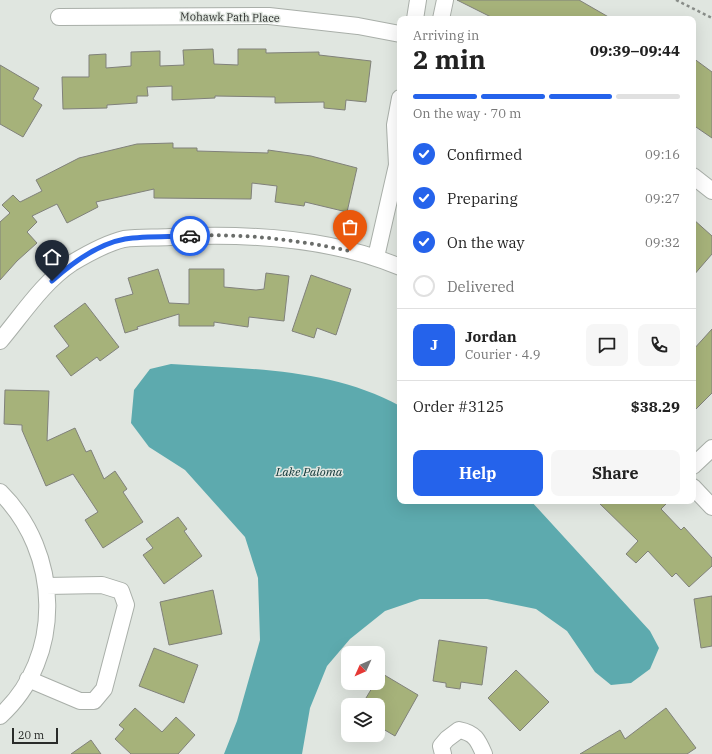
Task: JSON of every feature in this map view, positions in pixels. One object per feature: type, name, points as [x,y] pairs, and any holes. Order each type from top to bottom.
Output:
[{"type":"street","points":[[415,16],[418,0]]},
{"type":"street","points":[[442,16],[445,0]]},
{"type":"street","name":"Mohawk Path Place","points":[[59,17],[269,16],[358,26],[397,33]]},
{"type":"street","points":[[397,114],[395,124],[397,149]]},
{"type":"street","points":[[376,257],[397,166]]},
{"type":"street","points":[[696,178],[712,191]]},
{"type":"street","points":[[0,341],[43,289],[71,264],[98,249],[124,239],[248,235],[310,243],[376,257],[397,266]]},
{"type":"street","points":[[696,463],[712,448]]},
{"type":"street","points":[[696,490],[712,507]]},
{"type":"street","points":[[0,492],[23,518],[35,542],[44,566],[48,609],[43,645],[28,679],[0,716]]},
{"type":"street","points":[[28,679],[80,701],[94,701],[104,689],[126,605],[121,591],[102,585],[46,586]]},
{"type":"street","points":[[442,754],[442,746],[459,730],[470,732],[478,741],[484,754]]},
{"type":"path","points":[[676,0],[712,18]]},
{"type":"water","name":"Lake Paloma","points":[[171,364],[230,367],[259,369],[318,377],[374,393],[397,404],[397,504],[534,504],[650,631],[659,648],[650,669],[631,683],[611,685],[595,672],[567,631],[536,609],[487,599],[420,599],[385,611],[350,639],[344,646],[341,646],[341,650],[327,666],[310,708],[302,754],[224,754],[237,721],[260,640],[258,578],[245,537],[185,470],[149,447],[131,423],[134,390],[150,369]]},
{"type":"building","points":[[457,0],[579,0],[607,16],[489,16]]},
{"type":"building","points":[[213,49],[214,64],[238,65],[238,49],[266,49],[266,53],[319,52],[319,55],[371,61],[366,102],[346,100],[345,110],[324,108],[324,102],[275,103],[275,97],[215,96],[215,98],[172,100],[172,86],[147,87],[148,96],[137,96],[137,103],[107,105],[107,108],[63,109],[62,77],[89,77],[89,55],[106,54],[106,68],[131,66],[131,52],[160,51],[160,66],[184,65],[183,50]]},
{"type":"building","points":[[696,60],[712,72],[712,138],[696,127]]},
{"type":"building","points":[[0,65],[39,88],[33,99],[42,105],[23,137],[0,124]]},
{"type":"building","points":[[173,143],[173,148],[197,148],[197,151],[268,153],[268,150],[311,156],[357,168],[347,212],[305,202],[304,206],[275,202],[277,186],[252,183],[251,199],[154,198],[154,189],[96,202],[98,207],[67,223],[57,204],[32,216],[37,222],[27,232],[37,243],[17,261],[0,280],[0,222],[10,213],[2,205],[13,195],[20,202],[42,191],[36,180],[79,158],[137,144]]},
{"type":"building","points":[[696,222],[712,236],[712,254],[696,273]]},
{"type":"building","points":[[158,269],[169,303],[189,304],[189,269],[224,269],[224,287],[256,290],[264,289],[266,273],[289,276],[284,321],[249,317],[248,327],[214,322],[214,326],[179,326],[179,314],[137,327],[138,329],[125,333],[115,299],[133,294],[128,278]]},
{"type":"building","points":[[311,275],[351,289],[336,335],[317,328],[314,338],[292,331]]},
{"type":"building","points":[[85,303],[119,347],[100,361],[97,357],[71,376],[56,356],[69,346],[54,326]]},
{"type":"building","points":[[712,329],[712,393],[696,409],[696,347]]},
{"type":"building","points":[[5,390],[49,391],[47,441],[75,428],[86,452],[91,450],[104,479],[115,471],[127,489],[123,492],[143,522],[103,548],[85,520],[98,512],[73,474],[46,486],[22,430],[22,425],[4,424]]},
{"type":"building","points":[[600,504],[666,504],[661,509],[681,530],[684,527],[712,558],[712,566],[689,587],[676,573],[672,577],[648,551],[636,563],[626,554],[638,541]]},
{"type":"building","points":[[178,517],[187,529],[184,531],[202,556],[164,584],[143,555],[153,548],[146,539]]},
{"type":"building","points":[[213,590],[222,634],[169,645],[160,602]]},
{"type":"building","points":[[712,596],[712,646],[701,648],[694,599]]},
{"type":"building","points":[[439,640],[487,647],[482,685],[461,682],[460,689],[446,687],[446,683],[433,681]]},
{"type":"building","points":[[154,648],[198,665],[184,703],[139,686]]},
{"type":"building","points":[[516,670],[549,702],[520,731],[488,698]]},
{"type":"building","points":[[385,675],[418,695],[395,736],[385,730],[385,698],[366,698],[371,690],[385,690]]},
{"type":"building","points":[[135,708],[162,732],[176,717],[195,735],[178,754],[131,754],[115,739],[124,729],[119,725]]},
{"type":"building","points":[[666,708],[696,748],[687,754],[580,754],[620,730],[625,739]]},
{"type":"building","points":[[91,740],[101,754],[71,754]]},
{"type":"way so far","points":[[190,236],[248,235],[310,243],[350,251]]},
{"type":"route","points":[[52,281],[71,264],[98,249],[124,239],[190,236]]}]
